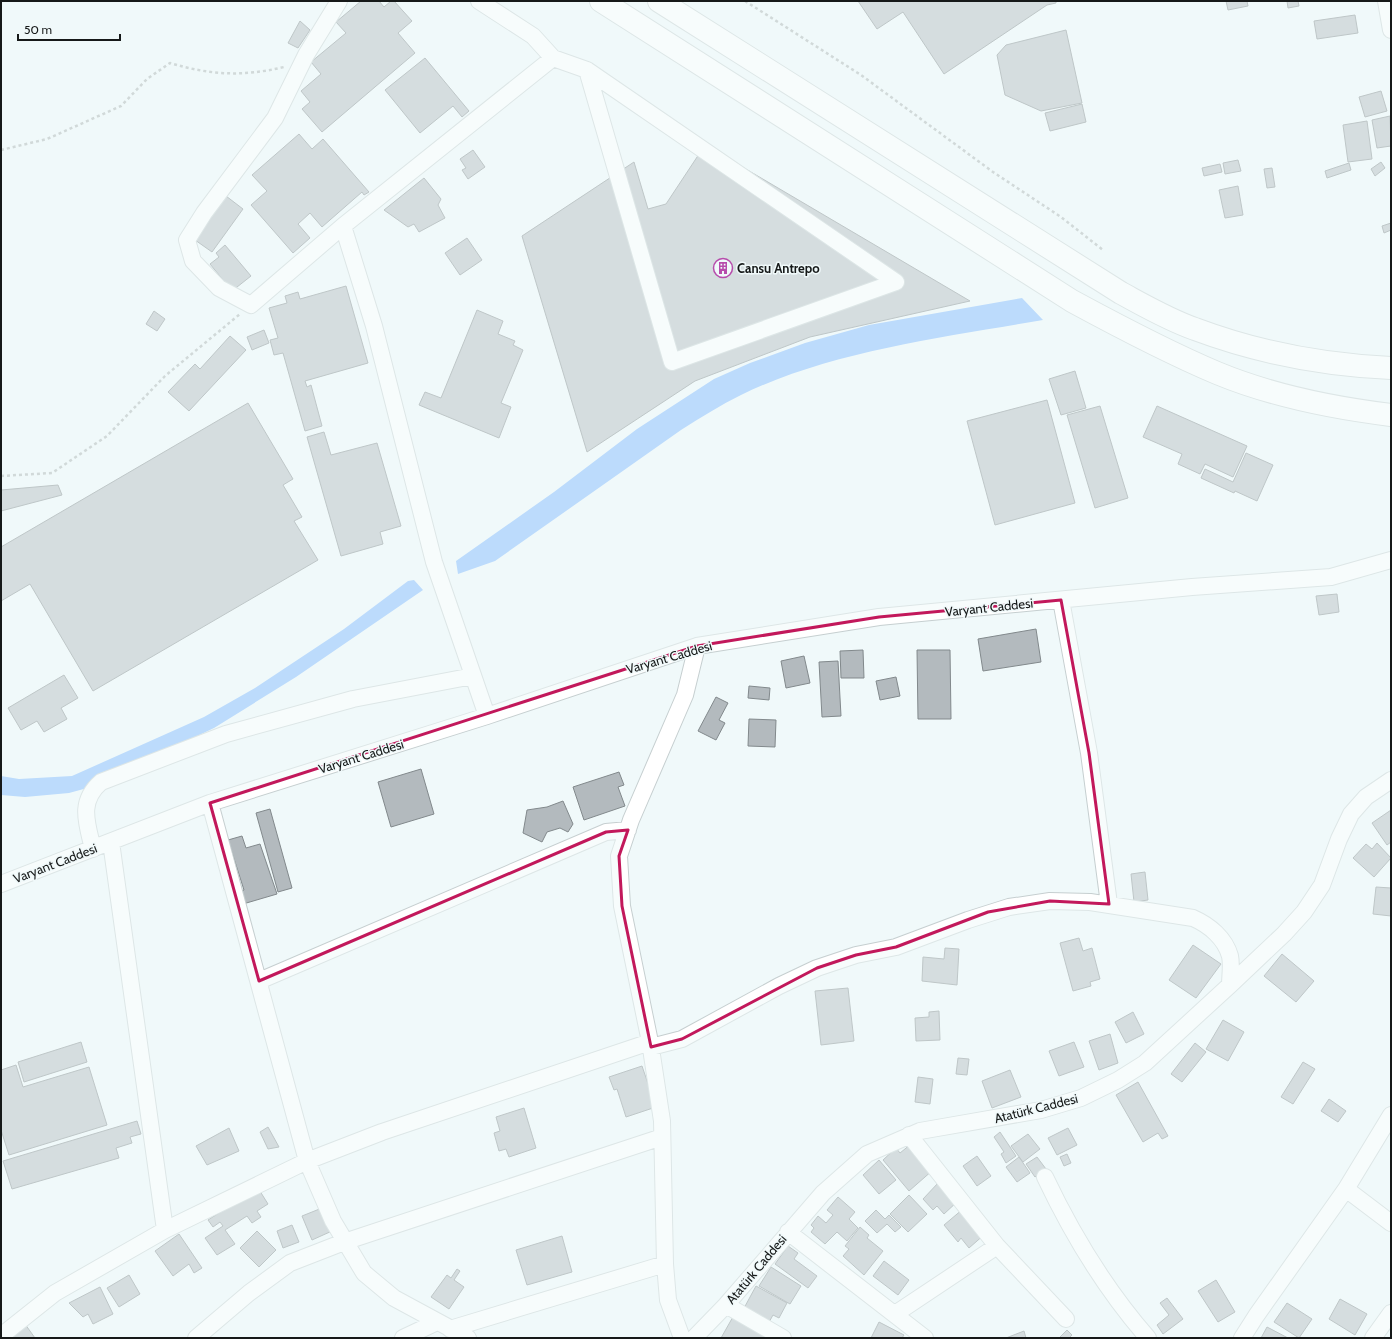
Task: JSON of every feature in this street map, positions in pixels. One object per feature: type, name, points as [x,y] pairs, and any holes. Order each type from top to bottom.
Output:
[{"type":"highway","points":[[601,1],[1072,301],[1148,342],[1218,373],[1277,392],[1361,411],[1391,415]]},
{"type":"highway","points":[[659,1],[1121,293],[1154,310],[1194,329],[1242,346],[1282,356],[1315,362],[1391,368]]},
{"type":"street","points":[[339,1],[302,63],[275,118],[204,213],[187,240],[193,261],[219,288],[251,304],[343,226],[553,58]]},
{"type":"street","points":[[479,1],[533,36],[553,58],[587,70],[896,282],[672,362],[587,70]]},
{"type":"street","points":[[1386,1],[1391,30]]},
{"type":"street","points":[[343,226],[374,326],[434,562],[487,716]]},
{"type":"street","name":"Varyant Caddesi","points":[[1,884],[210,803],[487,716],[697,646],[878,617],[1192,587],[1331,577],[1391,560]]},
{"type":"street","points":[[1060,600],[1089,753],[1109,904]]},
{"type":"street","points":[[682,1338],[668,1300],[665,1264],[662,1121],[650,1045],[622,906],[619,856],[628,830],[685,695],[697,646]]},
{"type":"street","points":[[93,849],[86,807],[88,797],[93,789],[101,782],[226,734],[353,699],[473,676]]},
{"type":"street","name":"Atatürk Caddesi","points":[[694,1338],[726,1305],[823,1193],[853,1164],[867,1154],[909,1136],[939,1127],[992,1120],[1041,1110],[1087,1095],[1118,1080],[1145,1063],[1284,934],[1311,902],[1322,885],[1339,839],[1351,814],[1366,797],[1391,780]]},
{"type":"street","points":[[210,803],[307,1162],[333,1221],[344,1242],[364,1272],[394,1298],[468,1338]]},
{"type":"street","points":[[259,981],[606,832],[628,830]]},
{"type":"street","points":[[111,842],[166,1230]]},
{"type":"street","points":[[1,1336],[54,1293],[166,1230],[307,1162],[382,1132],[650,1045],[682,1040],[779,986],[817,968],[856,955],[896,947],[988,912],[1009,907],[1050,901],[1070,901],[1109,904],[1184,915],[1202,922],[1216,933],[1227,949],[1230,957],[1230,985]]},
{"type":"street","points":[[1242,1338],[1346,1189],[1391,1116]]},
{"type":"street","points":[[909,1136],[997,1246],[1066,1319]]},
{"type":"street","points":[[196,1338],[248,1293],[290,1263],[344,1242],[662,1137]]},
{"type":"street","points":[[1045,1177],[1063,1215],[1083,1249],[1148,1338]]},
{"type":"street","points":[[1346,1189],[1391,1223]]},
{"type":"street","points":[[788,1232],[925,1338]]},
{"type":"street","points":[[895,1314],[997,1246]]},
{"type":"street","points":[[403,1338],[665,1264]]},
{"type":"street","points":[[726,1305],[783,1338]]},
{"type":"street","points":[[1373,1338],[1391,1313]]},
{"type":"path","points":[[746,1],[861,75],[993,172],[1061,217],[1103,250]]},
{"type":"path","points":[[1,150],[47,139],[121,106],[147,79],[170,63],[194,70],[236,75],[271,70],[302,63]]},
{"type":"path","points":[[1,476],[52,474],[100,440],[165,376],[251,304]]},
{"type":"highlighted area","points":[[1061,600],[1089,753],[1109,904],[1050,901],[988,912],[896,947],[856,955],[817,968],[682,1039],[651,1047],[622,906],[619,856],[628,830],[606,832],[259,981],[210,803],[697,646],[879,617]]},
{"type":"water","points":[[1022,298],[1043,320],[889,347],[850,356],[812,367],[741,395],[711,411],[681,430],[495,561],[458,574],[456,561],[554,492],[637,429],[714,379],[750,363],[805,343],[869,325]]},
{"type":"water","points":[[414,580],[423,590],[296,677],[214,728],[91,787],[69,793],[25,797],[1,795],[1,776],[19,779],[72,776],[204,717],[255,688],[344,629],[408,581]]},
{"type":"building","points":[[361,1],[379,1],[384,7],[391,1],[394,1],[412,21],[398,33],[415,53],[322,132],[302,109],[310,102],[301,91],[321,74],[311,62],[346,33],[336,22]]},
{"type":"building","points":[[858,1],[1056,1],[1056,3],[1047,5],[944,74],[903,12],[877,29]]},
{"type":"building","points":[[1226,1],[1247,1],[1248,6],[1228,10]]},
{"type":"building","points":[[1287,1],[1298,1],[1299,6],[1288,8]]},
{"type":"building","points":[[1355,15],[1358,33],[1317,39],[1314,21]]},
{"type":"building","points":[[300,21],[310,30],[298,48],[288,43]]},
{"type":"building","points":[[1066,30],[1082,103],[1041,111],[1005,95],[997,55],[1006,45]]},
{"type":"building","points":[[425,58],[469,111],[462,117],[453,106],[420,133],[385,90]]},
{"type":"building","points":[[1381,91],[1387,111],[1365,117],[1359,97]]},
{"type":"building","points":[[1082,104],[1086,122],[1050,131],[1045,113]]},
{"type":"building","points":[[1390,116],[1391,146],[1377,148],[1372,120]]},
{"type":"building","points":[[1367,121],[1372,159],[1348,162],[1343,125]]},
{"type":"building","points":[[299,134],[312,149],[323,139],[369,192],[364,195],[362,192],[322,227],[310,213],[298,224],[310,238],[293,253],[251,205],[267,191],[252,175]]},
{"type":"building","name":"Cansu Antrepo","points":[[705,145],[970,301],[810,337],[695,381],[587,452],[522,236],[634,162],[648,209],[666,204]]},
{"type":"building","points":[[473,150],[485,167],[468,179],[462,170],[466,168],[460,159]]},
{"type":"building","points":[[1238,160],[1241,171],[1225,174],[1223,163]]},
{"type":"building","points":[[1381,162],[1385,168],[1375,176],[1371,169]]},
{"type":"building","points":[[1349,163],[1351,170],[1327,178],[1325,171]]},
{"type":"building","points":[[1220,164],[1222,172],[1204,176],[1202,168]]},
{"type":"building","points":[[1272,168],[1275,187],[1267,188],[1264,169]]},
{"type":"building","points":[[424,178],[441,199],[438,205],[445,218],[419,232],[414,224],[408,227],[384,210]]},
{"type":"building","points":[[1238,186],[1243,215],[1225,218],[1219,190]]},
{"type":"building","points":[[226,196],[243,209],[212,252],[195,240]]},
{"type":"building","points":[[1391,223],[1391,230],[1384,233],[1382,226]]},
{"type":"building","points":[[467,238],[482,260],[460,275],[445,253]]},
{"type":"building","points":[[225,245],[251,276],[232,291],[210,264],[219,257],[216,253]]},
{"type":"building","points":[[346,286],[368,363],[305,381],[307,387],[311,385],[322,426],[305,431],[283,353],[274,355],[270,340],[278,338],[269,308],[287,303],[285,296],[298,292],[300,299]]},
{"type":"building","points":[[477,310],[503,321],[498,334],[515,341],[513,345],[523,350],[501,403],[511,407],[499,438],[419,405],[425,392],[441,398]]},
{"type":"building","points":[[154,311],[165,319],[157,331],[146,324]]},
{"type":"building","points":[[264,330],[269,343],[252,350],[247,337]]},
{"type":"building","points":[[230,336],[246,350],[189,411],[168,392],[195,364],[200,369]]},
{"type":"building","points":[[1075,371],[1086,408],[1061,415],[1049,379]]},
{"type":"building","points":[[1047,400],[1075,503],[995,525],[967,421]]},
{"type":"building","points":[[248,403],[293,479],[283,485],[302,517],[294,521],[318,560],[93,691],[30,584],[1,601],[1,547]]},
{"type":"building","points":[[1100,406],[1128,498],[1095,508],[1067,415]]},
{"type":"building","points":[[1157,406],[1247,446],[1233,477],[1205,464],[1200,474],[1178,464],[1182,454],[1143,437]]},
{"type":"building","points":[[324,432],[331,455],[377,443],[401,526],[380,532],[383,544],[341,556],[307,437]]},
{"type":"building","points":[[1246,453],[1273,465],[1257,501],[1235,491],[1234,493],[1201,478],[1205,469],[1233,482]]},
{"type":"building","points":[[58,485],[62,495],[1,511],[1,490]]},
{"type":"building","points":[[1337,594],[1339,612],[1319,615],[1316,596]]},
{"type":"building","points":[[1036,629],[1041,662],[983,671],[978,639]]},
{"type":"building","points":[[863,650],[864,678],[841,678],[840,651]]},
{"type":"building","points":[[917,650],[950,650],[951,719],[918,719]]},
{"type":"building","points":[[804,656],[810,683],[786,688],[781,661]]},
{"type":"building","points":[[838,661],[841,716],[822,717],[819,662]]},
{"type":"building","points":[[64,675],[78,698],[61,708],[67,719],[44,732],[37,721],[21,730],[8,708]]},
{"type":"building","points":[[896,677],[900,696],[880,700],[876,681]]},
{"type":"building","points":[[749,686],[770,688],[769,700],[748,698]]},
{"type":"building","points":[[716,697],[728,703],[719,720],[725,723],[716,740],[698,731]]},
{"type":"building","points":[[749,719],[776,720],[775,747],[748,746]]},
{"type":"building","points":[[421,769],[434,814],[391,827],[378,782]]},
{"type":"building","points":[[619,772],[624,785],[618,787],[625,806],[584,820],[573,787]]},
{"type":"building","points":[[563,801],[573,824],[568,832],[560,828],[547,832],[542,842],[523,833],[527,810],[547,807]]},
{"type":"building","points":[[270,809],[292,888],[278,892],[256,813]]},
{"type":"building","points":[[1391,810],[1391,842],[1387,845],[1372,823]]},
{"type":"building","points":[[242,836],[246,848],[260,844],[277,894],[243,904],[239,892],[244,890],[228,840]]},
{"type":"building","points":[[1377,843],[1391,858],[1374,877],[1353,858],[1366,844],[1372,849]]},
{"type":"building","points":[[1145,872],[1148,900],[1134,902],[1131,874]]},
{"type":"building","points":[[1376,887],[1391,888],[1391,916],[1373,914]]},
{"type":"building","points":[[1079,938],[1083,951],[1092,948],[1100,979],[1090,982],[1091,986],[1073,991],[1060,943]]},
{"type":"building","points":[[1193,945],[1221,964],[1196,998],[1169,980]]},
{"type":"building","points":[[945,948],[959,949],[957,985],[922,981],[923,957],[944,959]]},
{"type":"building","points":[[1282,954],[1314,981],[1296,1002],[1264,976]]},
{"type":"building","points":[[848,988],[854,1041],[821,1045],[815,991]]},
{"type":"building","points":[[939,1011],[940,1040],[916,1041],[915,1018],[929,1017],[929,1012]]},
{"type":"building","points":[[1133,1012],[1144,1034],[1126,1043],[1115,1022]]},
{"type":"building","points":[[1223,1020],[1244,1032],[1228,1061],[1206,1049]]},
{"type":"building","points":[[1110,1034],[1118,1063],[1099,1070],[1089,1041]]},
{"type":"building","points":[[81,1042],[87,1062],[24,1082],[18,1062]]},
{"type":"building","points":[[1074,1042],[1084,1067],[1059,1076],[1049,1051]]},
{"type":"building","points":[[1195,1043],[1206,1052],[1182,1082],[1171,1074]]},
{"type":"building","points":[[958,1058],[969,1059],[967,1075],[956,1074]]},
{"type":"building","points":[[1303,1062],[1315,1069],[1293,1104],[1281,1097]]},
{"type":"building","points":[[16,1065],[23,1087],[89,1067],[107,1125],[9,1155],[1,1130],[1,1070]]},
{"type":"building","points":[[642,1066],[656,1107],[626,1117],[617,1089],[614,1090],[609,1077]]},
{"type":"building","points":[[1010,1070],[1021,1097],[992,1108],[982,1081]]},
{"type":"building","points":[[918,1077],[933,1079],[930,1104],[915,1102]]},
{"type":"building","points":[[1138,1082],[1168,1136],[1162,1139],[1158,1133],[1143,1142],[1116,1095]]},
{"type":"building","points":[[1329,1099],[1346,1111],[1338,1122],[1321,1111]]},
{"type":"building","points":[[524,1108],[536,1148],[509,1157],[506,1149],[499,1151],[494,1133],[500,1131],[496,1117]]},
{"type":"building","points":[[137,1121],[141,1134],[130,1137],[132,1143],[116,1148],[119,1158],[12,1189],[3,1161]]},
{"type":"building","points":[[268,1127],[279,1147],[268,1149],[260,1132]]},
{"type":"building","points":[[229,1128],[239,1151],[207,1165],[196,1146]]},
{"type":"building","points":[[1068,1128],[1077,1145],[1057,1155],[1048,1138]]},
{"type":"building","points":[[1000,1132],[1016,1156],[1006,1163],[1001,1154],[1004,1152],[994,1137]]},
{"type":"building","points":[[1028,1134],[1040,1149],[1023,1162],[1011,1146]]},
{"type":"building","points":[[911,1144],[933,1170],[909,1191],[883,1160],[896,1148],[900,1153]]},
{"type":"building","points":[[1067,1154],[1071,1163],[1064,1166],[1060,1157]]},
{"type":"building","points":[[977,1156],[991,1176],[977,1186],[963,1166]]},
{"type":"building","points":[[1019,1157],[1030,1173],[1017,1182],[1006,1167]]},
{"type":"building","points":[[1037,1157],[1046,1169],[1035,1177],[1026,1164]]},
{"type":"building","points":[[879,1160],[896,1180],[879,1194],[863,1175]]},
{"type":"building","points":[[939,1182],[958,1201],[944,1214],[937,1206],[933,1210],[923,1199]]},
{"type":"building","points":[[258,1188],[268,1204],[257,1211],[261,1217],[252,1223],[247,1216],[225,1230],[235,1244],[217,1255],[205,1238],[223,1226],[220,1222],[213,1227],[208,1220]]},
{"type":"building","points":[[909,1195],[927,1214],[908,1232],[890,1214]]},
{"type":"building","points":[[838,1197],[855,1212],[849,1219],[858,1228],[847,1241],[837,1232],[825,1244],[811,1232],[814,1228],[811,1225],[818,1216],[826,1223],[833,1215],[827,1210]]},
{"type":"building","points":[[322,1208],[332,1231],[312,1240],[302,1216]]},
{"type":"building","points":[[963,1209],[985,1234],[969,1248],[961,1238],[958,1242],[944,1225]]},
{"type":"building","points":[[876,1210],[885,1219],[889,1215],[901,1227],[895,1232],[887,1224],[877,1233],[865,1221]]},
{"type":"building","points":[[292,1225],[299,1242],[283,1248],[277,1231]]},
{"type":"building","points":[[860,1227],[869,1235],[867,1238],[883,1251],[864,1275],[843,1256],[849,1249],[845,1246]]},
{"type":"building","points":[[257,1231],[276,1250],[259,1267],[240,1248]]},
{"type":"building","points":[[179,1234],[202,1268],[194,1273],[189,1264],[173,1276],[155,1251]]},
{"type":"building","points":[[562,1236],[572,1272],[527,1285],[516,1250]]},
{"type":"building","points":[[788,1246],[798,1253],[794,1259],[817,1276],[808,1288],[775,1264]]},
{"type":"building","points":[[884,1261],[909,1280],[898,1295],[873,1276]]},
{"type":"building","points":[[771,1267],[801,1286],[790,1304],[759,1286]]},
{"type":"building","points":[[457,1269],[460,1271],[454,1280],[464,1287],[449,1309],[431,1297],[447,1275],[451,1278]]},
{"type":"building","points":[[129,1275],[140,1294],[119,1307],[107,1288]]},
{"type":"building","points":[[1216,1280],[1235,1312],[1218,1322],[1198,1291]]},
{"type":"building","points":[[756,1286],[787,1303],[779,1318],[773,1315],[768,1324],[743,1310]]},
{"type":"building","points":[[100,1287],[113,1314],[93,1324],[88,1314],[83,1317],[69,1303]]},
{"type":"building","points":[[1167,1298],[1183,1319],[1163,1334],[1157,1325],[1169,1315],[1160,1303]]},
{"type":"building","points":[[1340,1299],[1367,1314],[1355,1335],[1329,1319]]},
{"type":"building","points":[[1287,1303],[1312,1319],[1299,1338],[1274,1322]]},
{"type":"building","points":[[734,1315],[766,1333],[763,1338],[721,1338]]},
{"type":"building","points":[[879,1322],[904,1335],[902,1338],[871,1338]]},
{"type":"building","points":[[25,1324],[35,1338],[12,1338]]},
{"type":"building","points":[[1267,1327],[1288,1338],[1261,1338]]},
{"type":"building","points":[[1067,1330],[1072,1335],[1069,1338],[1059,1338]]},
{"type":"building","points":[[1024,1331],[1026,1338],[1006,1338]]},
{"type":"place","name":"Cansu Antrepo","points":[[723,268]]}]
